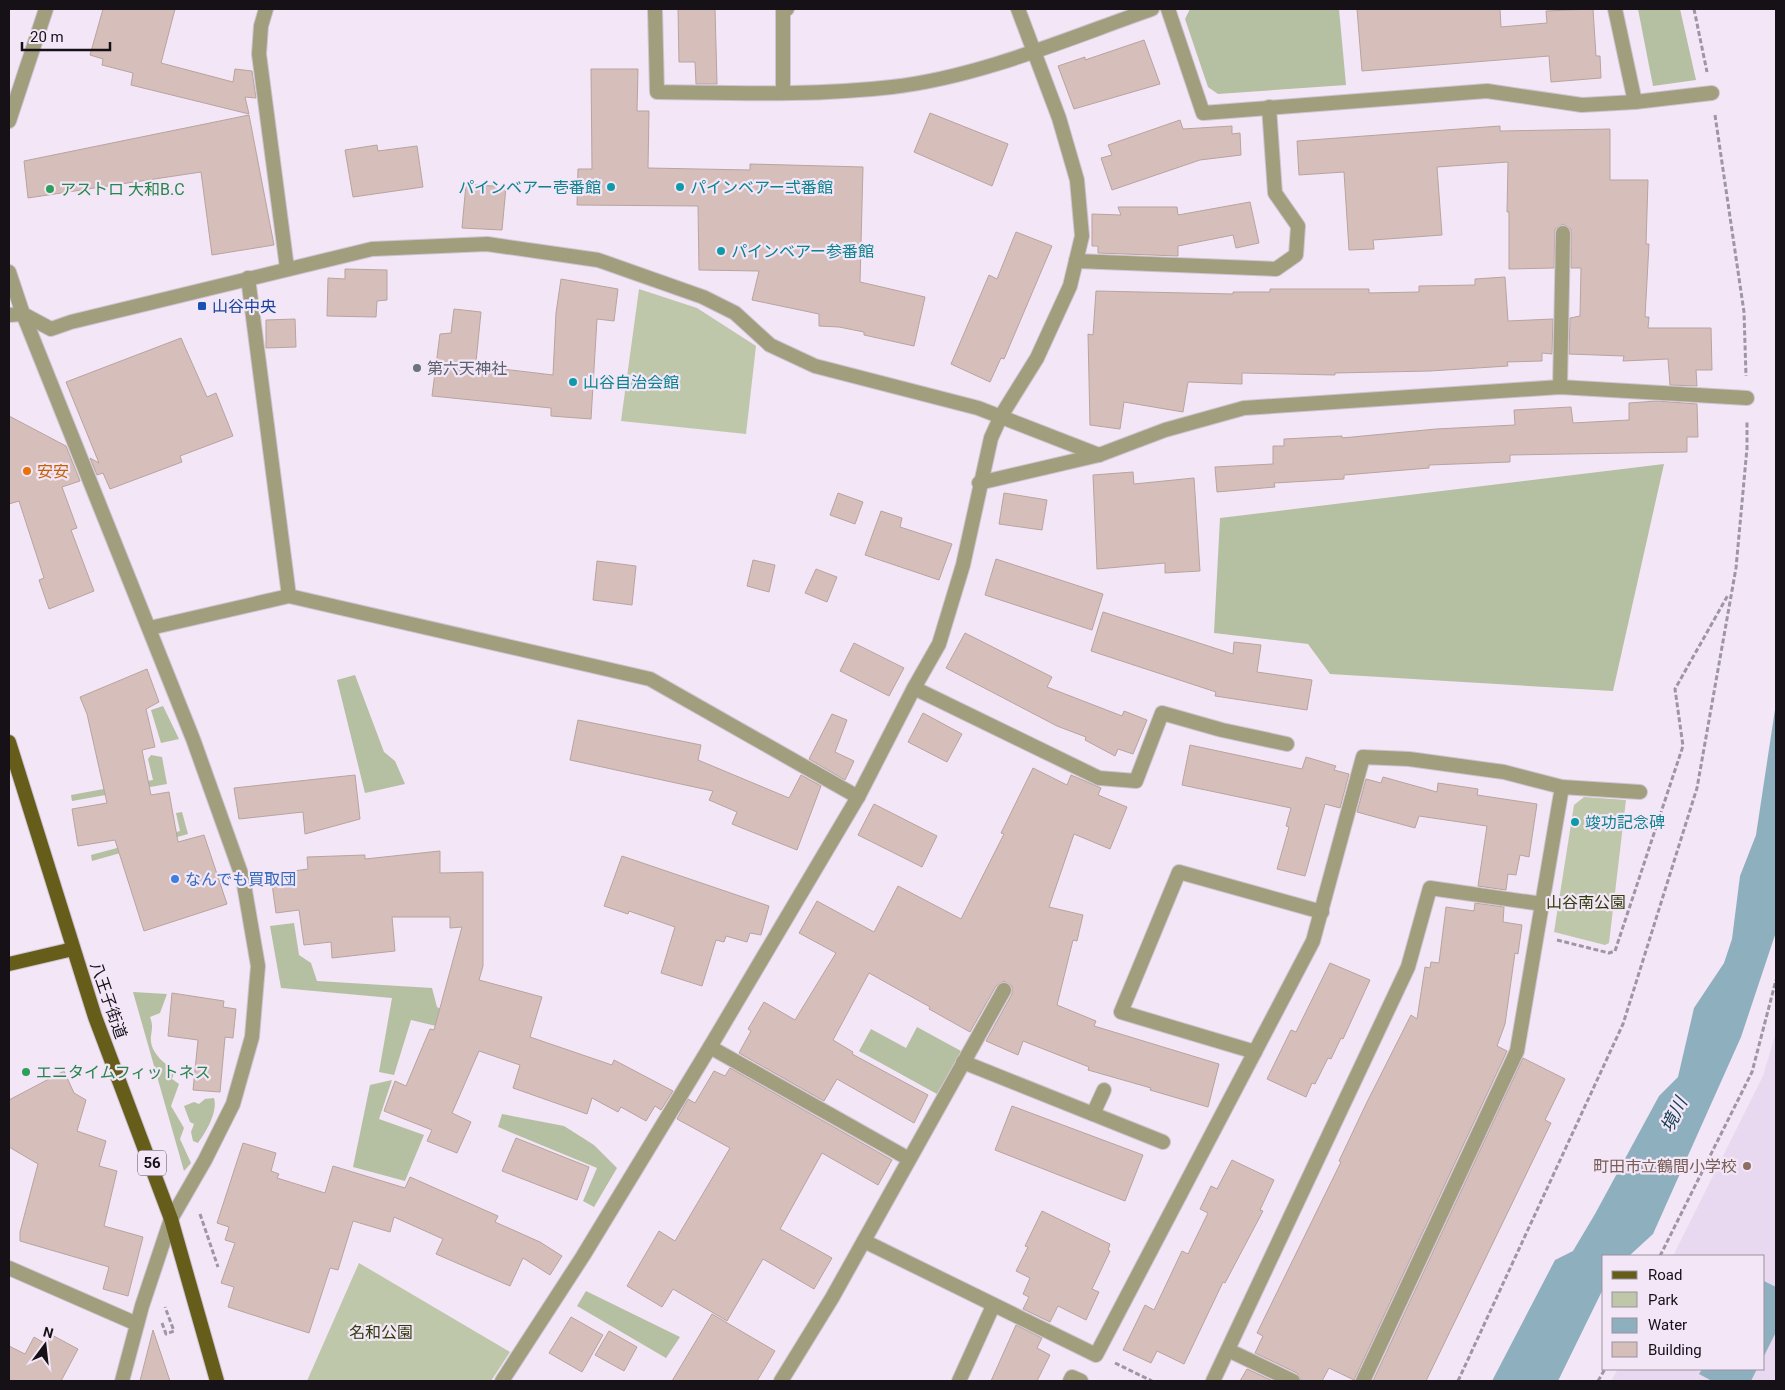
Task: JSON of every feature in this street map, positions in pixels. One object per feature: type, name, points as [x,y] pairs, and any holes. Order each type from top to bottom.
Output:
[{"type":"main road","name":"八王子街道","points":[[9,742],[95,1018],[171,1219],[217,1381]]},
{"type":"main road","points":[[9,964],[72,949]]},
{"type":"street","points":[[9,120],[46,9]]},
{"type":"street","points":[[266,9],[261,26],[259,54],[287,268]]},
{"type":"street","points":[[655,9],[657,92],[783,93],[892,87],[965,73],[1152,9]]},
{"type":"street","points":[[783,93],[783,10],[787,9]]},
{"type":"street","points":[[502,1381],[584,1256],[710,1047],[858,796],[939,644],[963,565],[979,483],[991,438],[1001,416],[1037,358],[1070,286],[1082,236],[1077,180],[1059,118],[1018,9]]},
{"type":"street","points":[[1168,9],[1204,113],[1487,91],[1582,106],[1712,93]]},
{"type":"street","points":[[1615,9],[1635,102]]},
{"type":"street","points":[[1076,261],[1276,269],[1296,255],[1298,226],[1275,193],[1269,107]]},
{"type":"street","points":[[1560,387],[1563,233]]},
{"type":"street","points":[[9,316],[23,314],[51,329],[71,322],[287,268],[372,249],[487,244],[598,260],[703,297],[735,313],[770,345],[814,366],[978,408],[1099,455]]},
{"type":"street","points":[[9,272],[23,314],[193,739],[243,879],[258,966],[252,1036],[233,1104],[205,1160],[171,1219],[137,1324],[122,1381]]},
{"type":"street","points":[[248,278],[289,596]]},
{"type":"street","points":[[979,483],[1099,455],[1165,430],[1244,408],[1560,387],[1748,398]]},
{"type":"street","points":[[150,628],[289,596],[650,679],[858,796]]},
{"type":"street","points":[[914,688],[1100,778],[1136,781],[1162,713],[1222,730],[1287,744]]},
{"type":"street","points":[[864,1241],[1096,1355],[1313,941],[1363,757],[1409,759],[1504,772],[1562,787],[1640,792]]},
{"type":"street","points":[[1363,1381],[1517,1051],[1562,787]]},
{"type":"street","points":[[1255,1052],[1121,1012],[1179,872],[1322,912]]},
{"type":"street","points":[[1213,1381],[1408,967],[1430,888],[1542,904]]},
{"type":"street","points":[[781,1381],[864,1241],[1004,990]]},
{"type":"street","points":[[710,1047],[909,1159]]},
{"type":"street","points":[[963,1062],[1163,1142]]},
{"type":"street","points":[[1093,1114],[1104,1090]]},
{"type":"street","points":[[9,1268],[137,1324]]},
{"type":"street","points":[[960,1381],[993,1306]]},
{"type":"street","points":[[1228,1350],[1292,1381]]},
{"type":"street","points":[[1070,1381],[1072,1378],[1080,1381]]},
{"type":"path","points":[[1458,1381],[1623,1024],[1697,788],[1736,568],[1747,448],[1748,398],[1744,312],[1712,93],[1694,9]]},
{"type":"path","points":[[1624,815],[1656,826]]},
{"type":"path","points":[[1660,1255],[1752,1072],[1776,980]]},
{"type":"path","points":[[199,1212],[218,1268]]},
{"type":"path","points":[[159,1317],[166,1334],[174,1331],[162,1299]]},
{"type":"path","points":[[1096,1355],[1152,1381]]},
{"type":"path","points":[[1598,1381],[1604,1370]]},
{"type":"shaded area","name":"町田市立鶴間小学校","points":[[1776,1032],[1776,1381],[1611,1381],[1617,1370],[1765,1370],[1765,1255],[1674,1255],[1763,1076]]},
{"type":"green space","points":[[1190,9],[1339,9],[1346,85],[1218,94],[1208,87],[1185,19]]},
{"type":"green space","points":[[1638,9],[1680,9],[1696,80],[1653,86]]},
{"type":"green space","points":[[639,289],[697,308],[756,346],[746,434],[621,421]]},
{"type":"green space","points":[[1664,464],[1613,691],[1330,674],[1308,644],[1214,633],[1220,518]]},
{"type":"green space","points":[[355,675],[384,752],[395,761],[405,784],[365,793],[337,680]]},
{"type":"green space","points":[[163,706],[179,739],[161,743],[151,710]]},
{"type":"green space","points":[[151,755],[162,757],[167,784],[72,801],[71,795],[153,780],[148,759]]},
{"type":"green space","name":"山谷南公園","points":[[1584,797],[1626,800],[1609,943],[1605,945],[1554,932],[1574,805]]},
{"type":"green space","points":[[182,812],[188,834],[92,861],[91,855],[180,831],[176,813]]},
{"type":"green space","points":[[294,923],[299,955],[311,963],[317,981],[432,988],[437,1007],[446,1012],[457,1031],[411,1020],[394,1075],[379,1072],[392,998],[281,988],[270,926]]},
{"type":"green space","points":[[133,992],[167,994],[160,1013],[150,1017],[152,1022],[151,1041],[152,1047],[158,1056],[175,1070],[172,1079],[179,1084],[171,1106],[184,1128],[180,1139],[191,1163],[184,1171]]},
{"type":"green space","points":[[917,1027],[961,1051],[937,1094],[859,1051],[871,1029],[906,1048]]},
{"type":"green space","points":[[392,1080],[379,1119],[424,1135],[405,1181],[353,1167],[370,1085]]},
{"type":"green space","points":[[214,1098],[213,1115],[208,1128],[198,1143],[193,1141],[191,1132],[194,1124],[190,1122],[184,1106],[194,1102],[199,1104],[205,1099]]},
{"type":"green space","points":[[502,1114],[564,1126],[594,1145],[617,1168],[594,1207],[583,1201],[597,1168],[498,1127]]},
{"type":"green space","name":"名和公園","points":[[359,1263],[510,1352],[491,1381],[307,1381]]},
{"type":"green space","points":[[586,1291],[680,1337],[666,1358],[577,1306]]},
{"type":"water","name":"境川","points":[[1776,703],[1776,932],[1741,1037],[1653,1234],[1630,1255],[1602,1255],[1602,1291],[1558,1381],[1492,1381],[1555,1260],[1573,1251],[1659,1096],[1678,1077],[1694,1008],[1724,963],[1732,939],[1740,876],[1756,835]]},
{"type":"water","points":[[1765,1282],[1776,1287],[1776,1332],[1765,1354]]},
{"type":"water","points":[[1701,1370],[1756,1370],[1751,1381],[1712,1381],[1699,1374]]},
{"type":"building","points":[[103,9],[175,9],[161,63],[233,82],[235,69],[252,71],[256,98],[245,97],[249,114],[131,85],[133,73],[102,65],[103,59],[90,55]]},
{"type":"building","points":[[678,9],[715,9],[717,84],[696,84],[695,62],[679,62]]},
{"type":"building","points":[[1357,9],[1500,9],[1501,27],[1547,23],[1546,11],[1593,9],[1596,56],[1600,56],[1601,78],[1551,82],[1549,56],[1362,71]]},
{"type":"building","points":[[1144,40],[1160,84],[1074,109],[1058,66],[1085,57],[1085,60]]},
{"type":"building","points":[[591,69],[638,69],[637,111],[649,111],[648,168],[750,170],[750,164],[863,167],[860,282],[925,297],[914,346],[864,335],[864,332],[839,327],[819,326],[819,314],[752,300],[759,271],[699,270],[698,206],[577,205],[578,169],[592,169]]},
{"type":"building","points":[[930,113],[1008,144],[992,186],[914,152]]},
{"type":"building","points":[[249,115],[274,245],[212,255],[201,172],[28,198],[24,161]]},
{"type":"building","points":[[1180,120],[1183,129],[1232,126],[1232,134],[1240,133],[1241,155],[1200,160],[1112,190],[1101,158],[1112,155],[1108,145]]},
{"type":"building","points":[[1500,126],[1500,131],[1610,129],[1610,180],[1648,180],[1646,244],[1649,244],[1645,317],[1649,317],[1648,328],[1711,328],[1712,370],[1696,370],[1697,386],[1670,385],[1668,359],[1623,361],[1624,356],[1569,354],[1570,318],[1580,316],[1581,268],[1571,268],[1571,229],[1563,224],[1555,229],[1554,268],[1509,269],[1508,162],[1437,167],[1442,235],[1373,240],[1374,249],[1349,250],[1344,172],[1299,175],[1297,141]]},
{"type":"building","points":[[377,145],[378,151],[417,146],[423,187],[353,197],[345,150]]},
{"type":"building","points":[[466,184],[506,187],[502,230],[462,228]]},
{"type":"building","points":[[1250,202],[1259,243],[1236,248],[1233,235],[1178,246],[1178,256],[1098,253],[1098,246],[1092,246],[1092,214],[1121,215],[1118,207],[1177,207],[1178,215]]},
{"type":"building","points":[[1016,232],[1052,246],[1004,359],[1001,358],[990,382],[951,364],[989,275],[997,279]]},
{"type":"building","points":[[345,269],[387,270],[387,300],[377,301],[376,317],[327,316],[328,278],[345,279]]},
{"type":"building","points":[[1505,277],[1508,321],[1553,319],[1552,354],[1542,353],[1542,361],[1507,362],[1508,366],[1430,371],[1335,373],[1335,375],[1242,373],[1242,384],[1188,382],[1183,412],[1124,402],[1120,429],[1090,425],[1088,334],[1093,335],[1096,291],[1233,294],[1233,292],[1270,292],[1270,289],[1369,289],[1369,293],[1419,292],[1419,286],[1475,285],[1475,279]]},
{"type":"building","points":[[561,279],[618,289],[614,321],[597,319],[591,419],[551,416],[551,408],[432,396],[440,334],[451,333],[454,309],[481,312],[477,366],[553,375],[556,313]]},
{"type":"building","points":[[295,319],[296,347],[266,348],[266,320]]},
{"type":"building","points":[[181,338],[207,397],[216,393],[233,436],[180,456],[182,462],[110,489],[103,473],[97,475],[90,458],[99,463],[66,382]]},
{"type":"building","points":[[1657,401],[1697,404],[1698,437],[1687,437],[1687,452],[1510,455],[1510,462],[1429,465],[1429,468],[1344,475],[1344,479],[1274,483],[1275,487],[1217,492],[1215,467],[1273,464],[1273,446],[1284,446],[1284,439],[1342,436],[1342,438],[1436,429],[1515,425],[1514,410],[1571,407],[1573,423],[1629,420],[1629,403]]},
{"type":"building","points":[[9,416],[66,446],[80,481],[62,487],[77,528],[71,530],[94,591],[49,609],[39,580],[44,578],[19,501],[9,504]]},
{"type":"building","points":[[1133,472],[1134,484],[1194,478],[1200,571],[1165,573],[1165,563],[1097,569],[1093,475]]},
{"type":"building","points":[[838,493],[863,502],[855,524],[830,515]]},
{"type":"building","points":[[1004,493],[1047,500],[1042,530],[999,524]]},
{"type":"building","points":[[881,511],[902,518],[900,527],[952,544],[939,580],[865,555]]},
{"type":"building","points":[[996,559],[1103,594],[1092,630],[985,595]]},
{"type":"building","points":[[753,560],[775,565],[769,592],[747,586]]},
{"type":"building","points":[[597,561],[636,566],[632,605],[593,600]]},
{"type":"building","points":[[816,569],[837,577],[827,602],[805,593]]},
{"type":"building","points":[[1103,612],[1233,654],[1234,642],[1261,645],[1257,672],[1312,680],[1307,710],[1215,696],[1216,692],[1091,651]]},
{"type":"building","points":[[965,633],[1052,677],[1047,687],[1122,716],[1124,711],[1147,720],[1133,754],[1118,749],[1115,756],[1085,740],[1086,737],[1057,726],[946,668]]},
{"type":"building","points":[[854,643],[904,668],[889,696],[840,671]]},
{"type":"building","points":[[147,669],[159,702],[146,709],[155,747],[142,750],[151,795],[169,792],[178,842],[204,835],[227,904],[144,931],[115,840],[78,846],[72,809],[107,803],[87,714],[80,697]]},
{"type":"building","points":[[923,713],[962,734],[947,762],[908,742]]},
{"type":"building","points":[[832,714],[847,720],[835,752],[854,761],[845,780],[809,759]]},
{"type":"building","points":[[578,720],[701,745],[698,760],[789,798],[801,775],[821,786],[797,850],[732,824],[737,812],[709,800],[713,791],[570,760]]},
{"type":"building","points":[[1190,745],[1302,769],[1306,757],[1336,766],[1334,770],[1349,774],[1340,808],[1325,804],[1305,876],[1277,869],[1289,827],[1286,826],[1291,808],[1182,785]]},
{"type":"building","points":[[1033,768],[1067,785],[1071,775],[1101,788],[1098,795],[1127,807],[1110,849],[1074,834],[1049,907],[1083,915],[1077,941],[1073,940],[1057,1005],[1096,1021],[1094,1026],[1219,1064],[1208,1107],[1088,1070],[1089,1067],[1023,1041],[1018,1055],[986,1041],[1012,994],[1012,986],[1004,981],[996,986],[970,1032],[869,973],[833,1040],[853,1052],[852,1054],[928,1095],[914,1123],[837,1079],[824,1101],[739,1053],[751,1031],[748,1029],[764,1002],[795,1020],[836,953],[799,933],[817,901],[874,932],[898,886],[961,919],[1004,834],[1001,833]]},
{"type":"building","points":[[355,775],[360,819],[305,834],[303,812],[239,819],[234,788]]},
{"type":"building","points":[[1383,777],[1437,792],[1438,783],[1478,789],[1477,795],[1537,804],[1529,857],[1520,855],[1516,875],[1508,874],[1506,890],[1478,886],[1487,826],[1419,816],[1415,828],[1357,812],[1366,779],[1381,783]]},
{"type":"building","points":[[874,804],[937,836],[922,867],[858,835]]},
{"type":"building","points":[[440,851],[440,873],[483,872],[483,966],[479,980],[542,997],[530,1037],[612,1065],[614,1060],[673,1091],[661,1110],[655,1106],[646,1121],[621,1107],[618,1112],[592,1098],[587,1114],[513,1088],[520,1065],[479,1051],[452,1113],[471,1122],[457,1153],[427,1141],[432,1130],[384,1111],[395,1081],[406,1086],[430,1029],[434,1030],[462,927],[450,928],[450,917],[392,917],[395,951],[332,958],[331,942],[304,945],[299,910],[276,913],[272,884],[281,883],[280,873],[308,869],[307,857],[365,855],[365,859]]},
{"type":"building","points":[[622,856],[769,906],[761,935],[750,933],[747,942],[726,936],[724,942],[716,940],[702,986],[661,973],[675,927],[629,911],[628,914],[604,906]]},
{"type":"building","points":[[1475,903],[1504,907],[1503,922],[1522,925],[1518,954],[1515,953],[1505,1024],[1497,1046],[1507,1051],[1354,1380],[1329,1368],[1322,1381],[1302,1381],[1297,1373],[1255,1353],[1263,1336],[1257,1333],[1341,1162],[1339,1161],[1367,1102],[1411,1015],[1417,1019],[1425,967],[1430,968],[1431,962],[1439,963],[1446,907],[1474,911]]},
{"type":"building","points":[[1330,963],[1370,980],[1343,1039],[1341,1038],[1331,1059],[1328,1058],[1315,1084],[1312,1083],[1306,1097],[1267,1079],[1291,1030],[1296,1032]]},
{"type":"building","points":[[172,993],[224,1001],[223,1007],[236,1009],[233,1038],[225,1037],[220,1092],[193,1090],[198,1040],[168,1036]]},
{"type":"building","points":[[1523,1058],[1565,1079],[1545,1120],[1551,1123],[1426,1381],[1373,1381]]},
{"type":"building","points":[[730,1068],[892,1160],[878,1185],[822,1153],[780,1229],[832,1258],[814,1289],[763,1259],[727,1321],[673,1289],[662,1307],[627,1286],[659,1231],[675,1241],[730,1148],[677,1119],[688,1099],[695,1103],[714,1071],[725,1076]]},
{"type":"building","points":[[64,1071],[74,1093],[86,1100],[77,1131],[106,1141],[99,1166],[117,1171],[104,1226],[143,1237],[128,1296],[103,1289],[109,1267],[20,1241],[20,1232],[38,1164],[9,1147],[9,1100]]},
{"type":"building","points":[[1012,1106],[1143,1155],[1125,1201],[995,1150]]},
{"type":"building","points":[[516,1138],[589,1167],[577,1200],[502,1171]]},
{"type":"building","points":[[243,1143],[276,1153],[271,1171],[279,1174],[277,1178],[325,1193],[333,1166],[405,1188],[410,1177],[498,1216],[495,1222],[540,1242],[562,1256],[550,1275],[523,1258],[510,1286],[436,1254],[443,1239],[394,1217],[390,1232],[353,1221],[338,1270],[330,1268],[309,1333],[228,1307],[234,1287],[221,1283],[235,1243],[225,1240],[229,1227],[217,1223]]},
{"type":"building","points":[[1232,1160],[1274,1180],[1260,1210],[1263,1211],[1225,1283],[1223,1282],[1184,1364],[1157,1351],[1151,1363],[1123,1350],[1145,1305],[1154,1310],[1182,1251],[1188,1254],[1208,1213],[1200,1209],[1211,1186],[1217,1189]]},
{"type":"building","points":[[1042,1211],[1110,1244],[1108,1250],[1110,1251],[1092,1289],[1099,1292],[1086,1320],[1058,1306],[1050,1322],[1023,1309],[1029,1297],[1023,1294],[1030,1278],[1016,1271],[1028,1247],[1025,1246]]},
{"type":"building","points":[[712,1314],[775,1351],[757,1381],[672,1381]]},
{"type":"building","points":[[571,1317],[603,1335],[582,1372],[549,1353]]},
{"type":"building","points":[[1016,1325],[1042,1338],[1037,1348],[1050,1355],[1037,1381],[991,1381]]},
{"type":"building","points":[[153,1330],[170,1381],[140,1381]]},
{"type":"building","points":[[609,1331],[637,1347],[624,1371],[595,1355]]},
{"type":"building","points":[[50,1334],[78,1349],[61,1381],[9,1381],[9,1346],[25,1354],[34,1337],[46,1344]]},
{"type":"building","points":[[1247,1369],[1273,1381],[1240,1381]]},
{"type":"place","name":"パインベアー壱番館","points":[[611,187]]},
{"type":"place","name":"パインベアー弍番館","points":[[680,187]]},
{"type":"place","name":"アストロ 大和B.C","points":[[50,189]]},
{"type":"place","name":"パインベアー参番館","points":[[721,251]]},
{"type":"place","name":"山谷中央","points":[[202,306]]},
{"type":"place","name":"第六天神社","points":[[417,368]]},
{"type":"place","name":"山谷自治会館","points":[[573,382]]},
{"type":"place","name":"安安","points":[[27,471]]},
{"type":"place","name":"竣功記念碑","points":[[1575,822]]},
{"type":"place","name":"なんでも買取団","points":[[175,879]]},
{"type":"place","name":"エニタイムフィットネス","points":[[26,1072]]},
{"type":"place","name":"町田市立鶴間小学校","points":[[1747,1166]]}]
